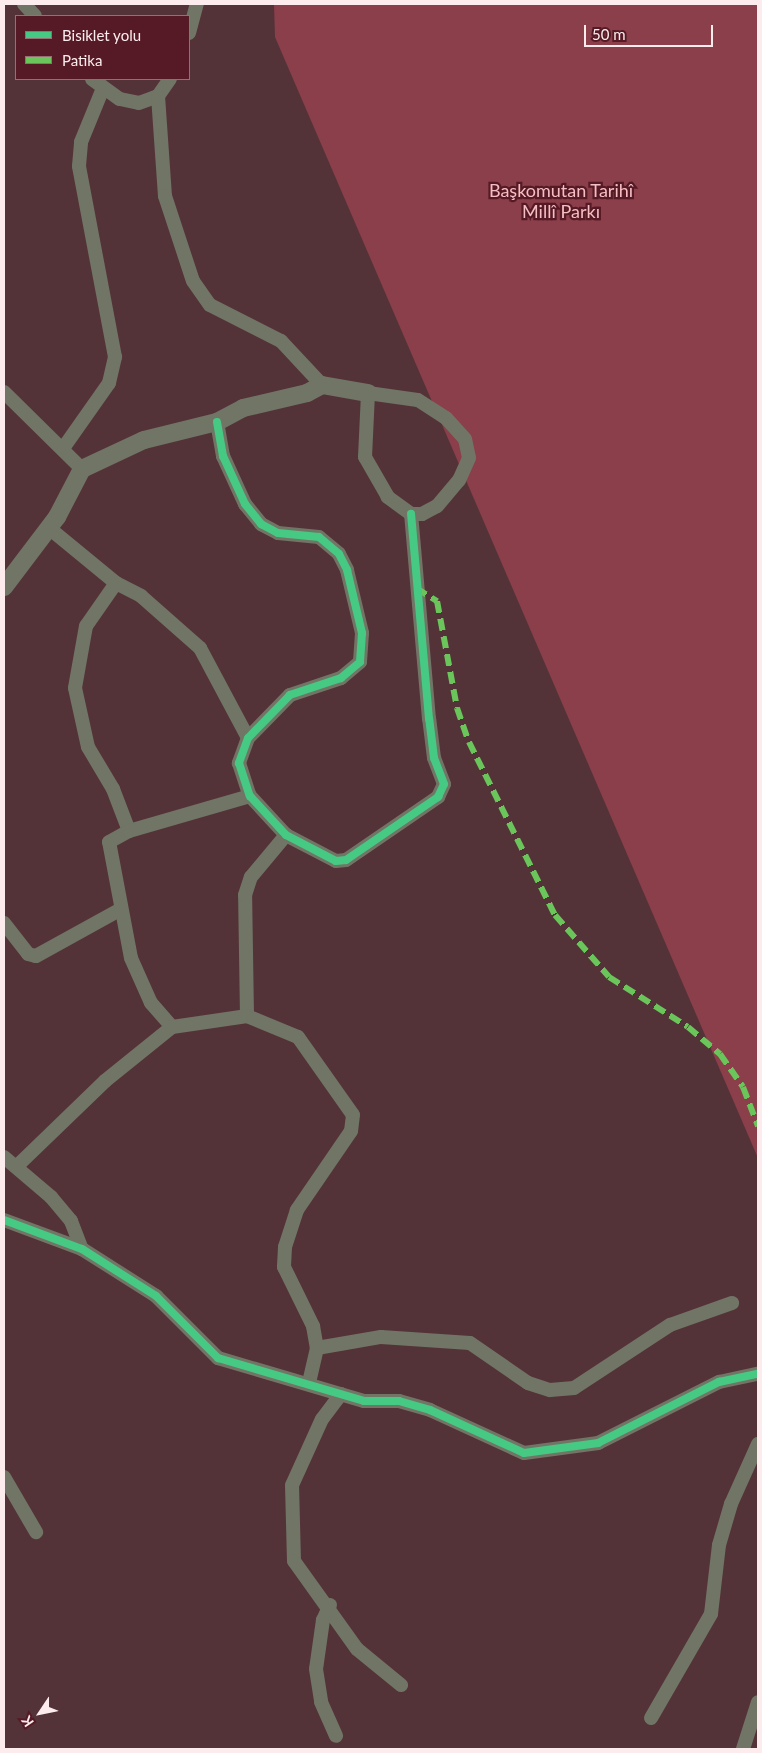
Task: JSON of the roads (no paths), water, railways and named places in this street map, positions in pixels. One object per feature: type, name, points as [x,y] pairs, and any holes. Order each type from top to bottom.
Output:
[{"type":"street","points":[[24,4],[34,15]]},
{"type":"street","points":[[190,29],[197,4]]},
{"type":"street","points":[[93,80],[103,88],[129,102],[149,102],[158,96],[169,80]]},
{"type":"street","points":[[64,447],[109,383],[115,357],[79,166],[87,123],[103,88]]},
{"type":"street","points":[[158,96],[165,196],[193,281],[210,306],[281,340],[322,384],[418,400],[446,418],[465,439],[469,458],[459,480],[437,506],[411,514]]},
{"type":"street","points":[[4,587],[49,528],[82,470],[144,440],[217,422],[244,408],[307,393],[322,384]]},
{"type":"street","points":[[4,392],[64,447],[82,470]]},
{"type":"street","points":[[217,422],[223,456],[245,504],[261,524],[278,533],[319,537],[339,554],[362,633],[360,662],[341,678],[290,695],[248,738],[239,763],[250,796],[286,835],[336,861],[346,860],[438,797],[444,784],[434,758],[429,719],[411,514],[388,497],[365,457],[368,393]]},
{"type":"street","points":[[49,528],[116,583],[141,596],[200,648],[248,738]]},
{"type":"street","points":[[116,583],[86,626],[75,688],[88,746],[113,789],[129,831]]},
{"type":"street","points":[[172,1027],[151,1003],[132,958],[109,842],[129,831],[250,796]]},
{"type":"street","points":[[247,1016],[245,895],[251,877],[286,835]]},
{"type":"street","points":[[4,923],[28,954],[36,956],[121,909]]},
{"type":"street","points":[[16,1167],[105,1082],[172,1027],[247,1016],[298,1037],[353,1115],[351,1131],[297,1210],[285,1247],[284,1267],[313,1326],[317,1348],[309,1384]]},
{"type":"street","points":[[4,1157],[51,1197],[71,1221],[82,1250]]},
{"type":"street","points":[[4,1220],[82,1250],[156,1296],[218,1358],[364,1401],[399,1401],[430,1410],[524,1453],[543,1454],[607,1440],[719,1382],[758,1374]]},
{"type":"street","points":[[317,1348],[381,1337],[470,1343],[528,1383],[550,1390],[574,1388],[670,1325],[732,1303]]},
{"type":"street","points":[[341,1394],[322,1418],[292,1485],[294,1561],[301,1575],[330,1605],[357,1649],[401,1685]]},
{"type":"street","points":[[650,1718],[711,1614],[721,1537],[758,1444]]},
{"type":"street","points":[[4,1477],[36,1532]]},
{"type":"street","points":[[330,1605],[323,1620],[316,1669],[321,1702],[336,1736]]},
{"type":"street","points":[[743,1749],[758,1702]]},
{"type":"park label","name":"Başkomutan Tarihî Millî Parkı","points":[[561,201]]}]
